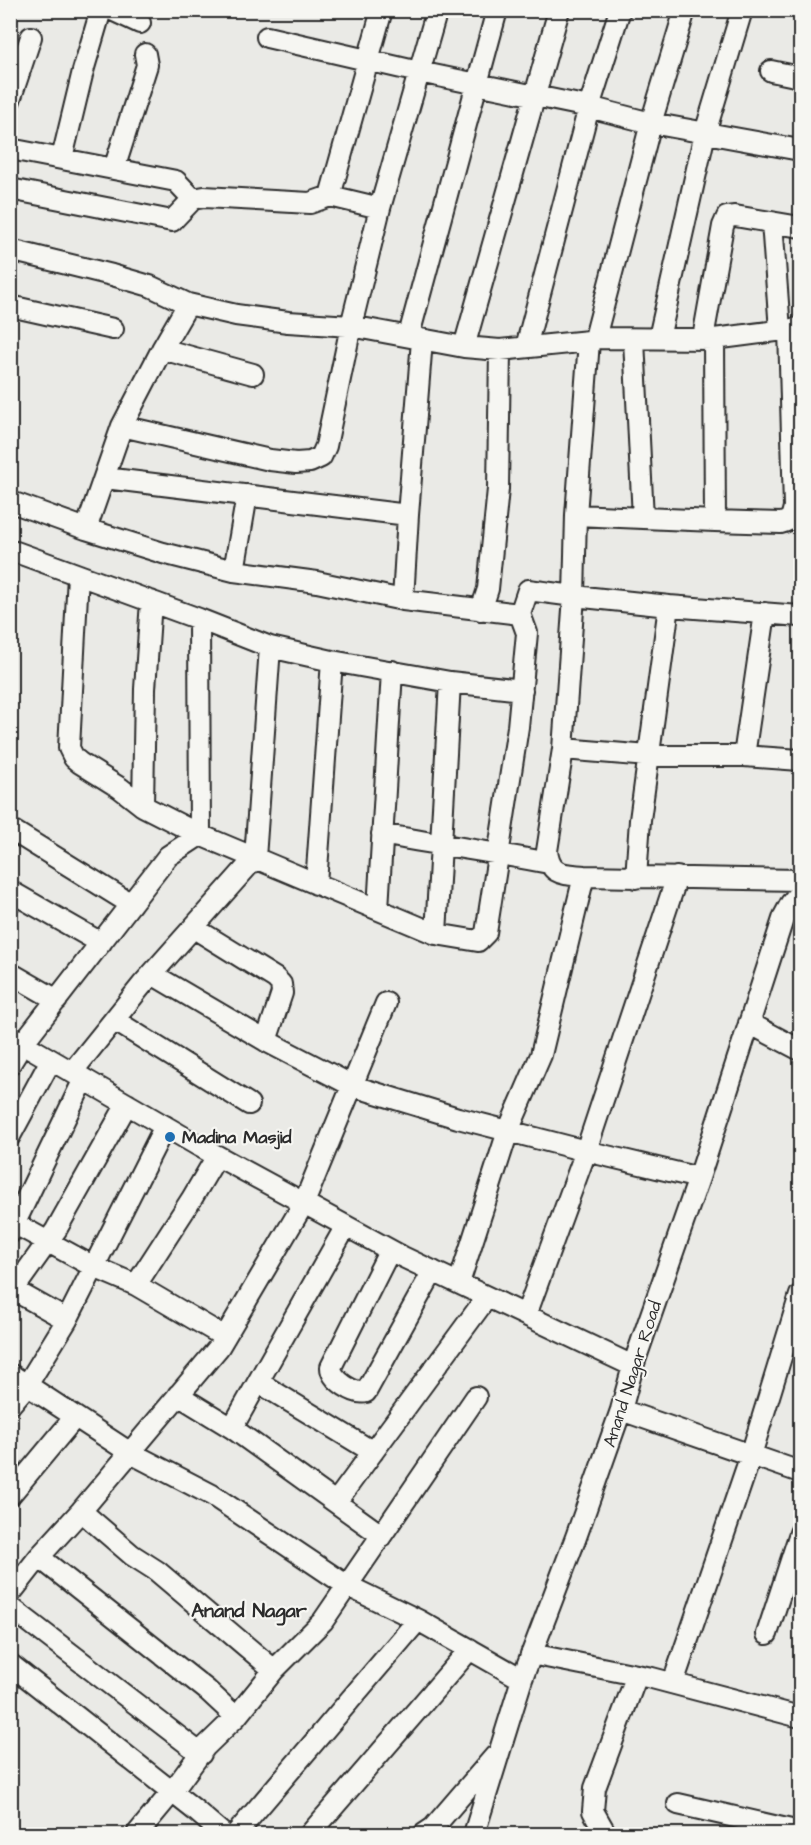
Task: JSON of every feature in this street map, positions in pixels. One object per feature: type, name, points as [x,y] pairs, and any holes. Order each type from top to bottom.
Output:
[{"type":"street","points":[[62,158],[83,71],[101,10]]},
{"type":"street","points":[[112,10],[140,23]]},
{"type":"street","points":[[330,196],[382,10]]},
{"type":"street","points":[[122,426],[270,460],[296,463],[310,462],[321,457],[326,446],[351,326],[380,208],[437,10]]},
{"type":"street","points":[[403,600],[416,338],[476,84],[497,10]]},
{"type":"street","points":[[464,347],[559,10]]},
{"type":"street","points":[[526,347],[589,107],[620,10]]},
{"type":"street","points":[[685,10],[651,123],[592,339],[576,515],[563,748],[547,851],[549,863],[553,869],[584,876],[801,880]]},
{"type":"street","points":[[659,338],[705,133],[742,10]]},
{"type":"street","points":[[10,100],[31,37]]},
{"type":"street","points":[[267,37],[419,72],[534,94],[651,123],[801,150]]},
{"type":"street","points":[[114,169],[147,65],[144,54]]},
{"type":"street","points":[[771,71],[801,77]]},
{"type":"street","points":[[10,148],[176,181],[193,199]]},
{"type":"street","points":[[10,189],[172,221],[193,199],[204,197],[310,203],[330,196],[380,208]]},
{"type":"street","points":[[716,521],[709,339],[724,221],[735,216],[801,227]]},
{"type":"street","points":[[576,515],[781,523],[787,522],[792,517],[794,507],[790,329],[772,222]]},
{"type":"street","points":[[10,250],[112,274],[150,286],[180,300],[237,315],[288,322],[351,326],[464,347],[500,350],[592,339],[709,339],[790,329]]},
{"type":"street","points":[[86,530],[122,426],[162,349],[180,300]]},
{"type":"street","points":[[10,306],[113,329]]},
{"type":"street","points":[[634,340],[643,518]]},
{"type":"street","points":[[162,349],[253,374]]},
{"type":"street","points":[[481,610],[488,588],[498,489],[500,350]]},
{"type":"street","points":[[105,478],[408,516]]},
{"type":"street","points":[[234,571],[247,495]]},
{"type":"street","points":[[17,504],[86,530],[234,571],[317,582],[403,600],[520,614]]},
{"type":"street","points":[[16,552],[270,647],[332,661],[450,682],[522,690]]},
{"type":"street","points":[[78,575],[69,748],[74,758],[143,806],[200,835],[436,934],[478,941],[486,933],[518,727],[527,633],[520,614],[528,590],[669,606],[801,616]]},
{"type":"street","points":[[143,806],[145,689],[151,601]]},
{"type":"street","points":[[636,878],[640,820],[669,606]]},
{"type":"street","points":[[744,756],[765,613]]},
{"type":"street","points":[[199,619],[200,835]]},
{"type":"street","points":[[225,1337],[136,1285],[12,1226],[78,1076],[114,1020],[255,858],[270,647]]},
{"type":"street","points":[[316,884],[332,661]]},
{"type":"street","points":[[378,909],[392,671]]},
{"type":"street","points":[[436,934],[450,682]]},
{"type":"street","points":[[563,748],[649,756],[744,756],[801,760]]},
{"type":"street","points":[[10,829],[131,904]]},
{"type":"street","points":[[382,834],[549,863]]},
{"type":"street","points":[[10,1064],[17,1040],[57,1000],[168,856],[200,835]]},
{"type":"street","points":[[459,1283],[508,1131],[541,1055],[584,876]]},
{"type":"street","points":[[526,1315],[586,1151],[678,877]]},
{"type":"street","points":[[10,891],[101,943]]},
{"type":"street","name":"Anand Nagar Road","points":[[424,1834],[433,1828],[500,1749],[522,1679],[621,1410],[633,1366],[699,1178],[784,916],[791,903],[801,892]]},
{"type":"street","points":[[194,928],[281,984],[282,993],[266,1041]]},
{"type":"street","points":[[10,973],[57,1000]]},
{"type":"street","points":[[153,974],[266,1041],[353,1086],[508,1131],[699,1178]]},
{"type":"street","points":[[10,1594],[219,1347],[304,1203],[386,1003]]},
{"type":"street","points":[[114,1020],[249,1104]]},
{"type":"street","points":[[749,1023],[801,1050]]},
{"type":"street","points":[[17,1040],[217,1156],[390,1250],[633,1366]]},
{"type":"street","points":[[10,1136],[51,1060]]},
{"type":"street","points":[[68,1320],[12,1288],[57,1230],[127,1104]]},
{"type":"street","points":[[10,1405],[19,1380],[68,1320],[165,1126]]},
{"type":"street","points":[[136,1285],[217,1156]]},
{"type":"street","points":[[232,1428],[346,1226]]},
{"type":"street","points":[[390,1250],[330,1371],[333,1377],[357,1392],[366,1392],[433,1271]]},
{"type":"street","points":[[673,1683],[751,1455],[801,1295]]},
{"type":"street","points":[[336,1502],[487,1297]]},
{"type":"street","points":[[19,1380],[129,1452],[212,1495],[346,1585],[418,1620],[522,1679]]},
{"type":"street","points":[[258,1382],[373,1452]]},
{"type":"street","points":[[178,1395],[232,1428],[381,1535]]},
{"type":"street","points":[[137,1834],[201,1754],[236,1717],[274,1670],[323,1620],[476,1397]]},
{"type":"street","points":[[621,1410],[801,1472]]},
{"type":"street","points":[[10,1495],[75,1417]]},
{"type":"street","points":[[81,1511],[274,1670]]},
{"type":"street","points":[[767,1634],[801,1533]]},
{"type":"street","points":[[39,1557],[207,1690],[236,1717]]},
{"type":"street","points":[[10,1607],[201,1754]]},
{"type":"street","points":[[236,1834],[418,1620]]},
{"type":"street","points":[[310,1834],[470,1649]]},
{"type":"street","points":[[531,1654],[673,1683],[801,1718]]},
{"type":"street","points":[[10,1664],[223,1834]]},
{"type":"street","points":[[606,1834],[593,1811],[595,1788],[637,1675]]},
{"type":"street","points":[[474,1834],[500,1749]]},
{"type":"street","points":[[678,1804],[801,1832]]},
{"type":"place","name":"Madina Masjid","points":[[170,1137]]},
{"type":"district","name":"Anand Nagar","points":[[249,1610]]}]
